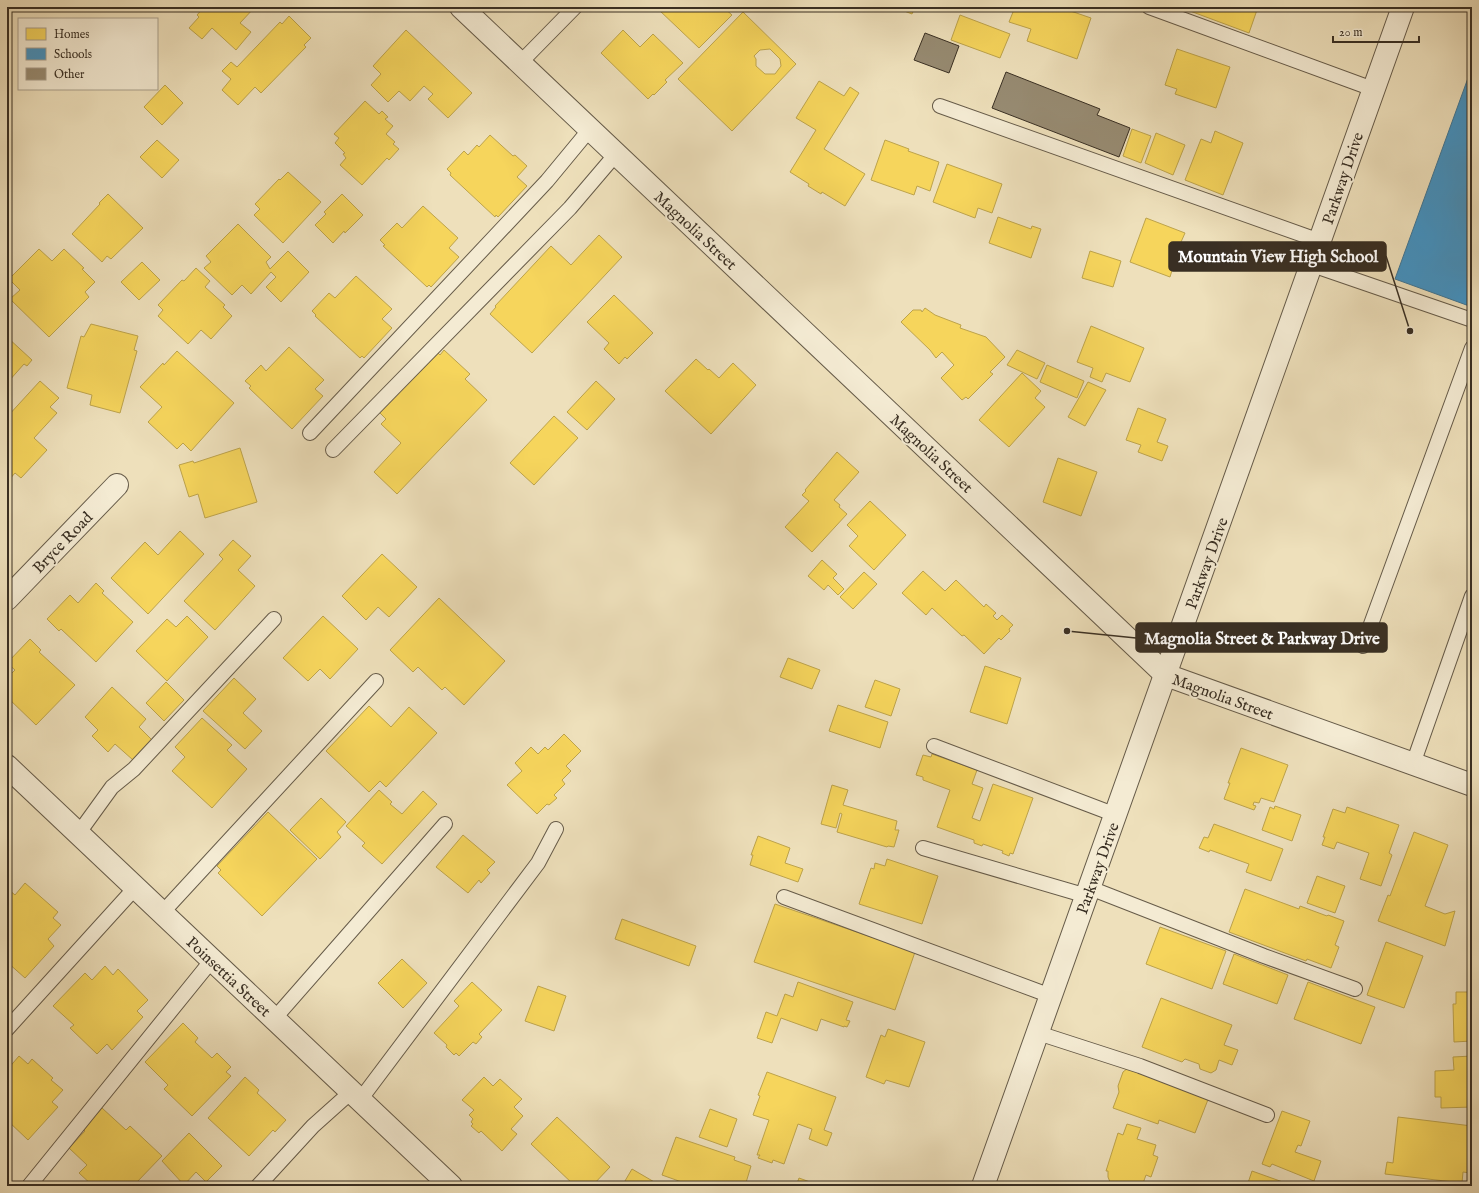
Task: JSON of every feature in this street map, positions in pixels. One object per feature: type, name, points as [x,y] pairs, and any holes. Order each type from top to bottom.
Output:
[{"type":"street","name":"Magnolia Street","points":[[461,7],[1166,675],[1472,785]]},
{"type":"street","name":"Parkway Drive","points":[[984,1186],[1403,7]]},
{"type":"street","name":"Bryce Road","points":[[7,599],[116,484]]},
{"type":"street","name":"Poinsettia Street","points":[[7,767],[356,1096],[441,1183]]},
{"type":"lane","points":[[520,62],[575,7]]},
{"type":"lane","points":[[1149,7],[1373,89]]},
{"type":"lane","points":[[940,106],[1320,241]]},
{"type":"lane","points":[[310,433],[547,181],[590,129]]},
{"type":"lane","points":[[334,450],[570,208],[616,154]]},
{"type":"lane","points":[[1312,265],[1472,320]]},
{"type":"lane","points":[[1363,646],[1472,348]]},
{"type":"lane","points":[[1413,764],[1472,596]]},
{"type":"lane","points":[[78,834],[112,787],[134,769],[274,619]]},
{"type":"lane","points":[[162,913],[376,681]]},
{"type":"lane","points":[[934,746],[1116,815]]},
{"type":"lane","points":[[274,1019],[445,824]]},
{"type":"lane","points":[[258,1186],[314,1126],[356,1096],[538,863],[556,830]]},
{"type":"lane","points":[[923,848],[1088,892],[1355,989]]},
{"type":"lane","points":[[7,1029],[135,888]]},
{"type":"lane","points":[[784,897],[1051,996]]},
{"type":"lane","points":[[29,1186],[212,960]]},
{"type":"lane","points":[[1038,1033],[1140,1066],[1268,1115]]},
{"type":"building: Homes","points":[[7,7],[13,8],[7,14]]},
{"type":"building: Homes","points":[[204,7],[207,10],[210,7],[255,7],[240,23],[251,32],[236,50],[212,28],[202,39],[189,28],[199,17],[197,15]]},
{"type":"building: Homes","points":[[661,7],[723,7],[732,15],[699,48],[659,10]]},
{"type":"building: Homes","points":[[894,7],[915,7],[912,14]]},
{"type":"building: Homes","points":[[1015,7],[1059,7],[1091,18],[1077,59],[1027,41],[1031,29],[1009,22]]},
{"type":"building: Homes","points":[[1191,7],[1258,7],[1249,33],[1190,11]]},
{"type":"building: Homes","points":[[743,12],[796,64],[732,131],[678,79]],"holes":[[[770,49],[780,59],[781,66],[775,74],[765,74],[756,66],[756,59],[754,56],[760,50]]]},
{"type":"building: Homes","points":[[960,15],[1010,34],[1000,58],[951,40]]},
{"type":"building: Homes","points":[[289,16],[311,38],[304,45],[306,47],[261,93],[255,87],[238,105],[222,90],[231,79],[222,71],[231,62],[237,67],[280,22],[282,24]]},
{"type":"building: Homes","points":[[406,30],[472,93],[448,118],[428,99],[433,94],[424,86],[410,101],[399,91],[388,102],[371,85],[381,74],[373,66]]},
{"type":"building: Homes","points":[[623,30],[640,47],[653,34],[683,63],[665,80],[667,82],[648,99],[601,53]]},
{"type":"building: Homes","points":[[1177,49],[1230,67],[1216,108],[1175,94],[1177,89],[1165,85]]},
{"type":"building: Homes","points":[[819,81],[844,96],[850,87],[859,93],[824,149],[865,174],[845,206],[822,192],[821,194],[808,186],[809,184],[790,172],[816,130],[796,118]]},
{"type":"building: Homes","points":[[165,85],[183,103],[162,125],[144,107]]},
{"type":"building: Homes","points":[[365,101],[379,114],[382,111],[388,117],[385,119],[393,126],[386,134],[395,142],[393,144],[399,149],[389,160],[387,158],[362,185],[340,165],[346,158],[343,154],[345,153],[335,143],[339,138],[334,134]]},
{"type":"building: Homes","points":[[1132,129],[1151,136],[1141,163],[1123,156]]},
{"type":"building: Homes","points":[[1215,131],[1243,143],[1223,195],[1185,180],[1201,139],[1211,143]]},
{"type":"building: Homes","points":[[1156,133],[1185,145],[1173,175],[1145,163]]},
{"type":"building: Homes","points":[[490,135],[513,156],[515,155],[527,166],[517,177],[527,186],[498,217],[496,215],[495,217],[450,175],[451,173],[447,169],[464,151],[468,155],[477,145],[479,147]]},
{"type":"building: Homes","points":[[157,140],[179,160],[162,178],[140,157]]},
{"type":"building: Homes","points":[[885,140],[909,149],[908,151],[939,162],[930,191],[917,186],[914,195],[871,180]]},
{"type":"building: Homes","points":[[947,164],[1002,184],[992,213],[978,208],[975,218],[933,202]]},
{"type":"building: Homes","points":[[288,172],[321,202],[283,243],[254,215],[260,209],[255,204],[279,179],[280,180]]},
{"type":"building: Homes","points":[[108,194],[143,228],[111,259],[107,256],[102,262],[72,234]]},
{"type":"building: Homes","points":[[342,194],[363,215],[345,233],[344,231],[333,243],[315,225],[326,214],[324,212]]},
{"type":"building: Homes","points":[[423,206],[458,238],[449,248],[459,257],[431,287],[429,285],[427,287],[383,246],[385,245],[380,240],[397,223],[402,228]]},
{"type":"building: Homes","points":[[998,217],[1031,229],[1032,226],[1041,229],[1031,258],[989,243]]},
{"type":"building: Homes","points":[[1146,218],[1185,233],[1181,242],[1189,245],[1180,270],[1173,267],[1170,277],[1130,262]]},
{"type":"building: Homes","points":[[238,224],[271,257],[266,262],[270,269],[288,251],[309,272],[281,302],[266,287],[276,277],[271,272],[251,294],[242,285],[232,295],[204,268],[211,262],[206,256]]},
{"type":"building: Homes","points":[[599,235],[622,257],[532,353],[490,314],[496,307],[495,306],[551,246],[571,265]]},
{"type":"building: Homes","points":[[39,249],[52,261],[64,249],[84,268],[82,269],[95,282],[85,292],[89,297],[49,337],[10,299],[20,290],[9,279]]},
{"type":"building: Homes","points":[[1090,251],[1121,261],[1113,287],[1082,278]]},
{"type":"building: Homes","points":[[142,262],[160,280],[139,300],[121,282]]},
{"type":"building: Homes","points":[[196,268],[210,281],[205,287],[225,305],[223,307],[232,316],[211,339],[201,330],[188,344],[158,316],[163,310],[158,305]]},
{"type":"building: Homes","points":[[356,276],[392,309],[382,319],[392,328],[364,358],[362,356],[360,358],[315,316],[316,315],[312,311],[329,293],[335,298]]},
{"type":"building: Homes","points":[[614,295],[653,333],[627,359],[625,357],[619,364],[604,349],[609,343],[587,322]]},
{"type":"building: Homes","points":[[925,308],[935,315],[961,325],[960,328],[986,337],[1005,357],[990,372],[993,374],[968,399],[966,397],[962,400],[941,378],[954,365],[942,352],[936,358],[930,350],[901,322],[913,310],[921,310],[922,312]]},
{"type":"building: Homes","points":[[91,324],[138,336],[134,350],[137,351],[120,413],[90,405],[92,395],[67,388],[81,336],[84,337]]},
{"type":"building: Homes","points":[[1091,326],[1144,348],[1130,382],[1106,373],[1102,382],[1090,377],[1093,368],[1077,362]]},
{"type":"building: Homes","points":[[7,337],[32,360],[27,366],[24,364],[8,382]]},
{"type":"building: Homes","points":[[289,347],[324,380],[315,389],[323,396],[292,429],[249,388],[251,386],[245,381],[261,365],[266,371]]},
{"type":"building: Homes","points":[[444,350],[470,374],[465,379],[487,400],[397,494],[374,472],[401,443],[381,424],[386,419],[379,412],[437,352],[440,355]]},
{"type":"building: Homes","points":[[1017,350],[1045,363],[1037,379],[1007,365]]},
{"type":"building: Homes","points":[[177,351],[234,403],[191,451],[183,443],[177,449],[148,422],[162,407],[140,387]]},
{"type":"building: Homes","points":[[696,359],[719,378],[733,363],[756,385],[711,434],[665,391]]},
{"type":"building: Homes","points":[[1047,365],[1084,381],[1077,398],[1040,382]]},
{"type":"building: Homes","points":[[1022,373],[1041,391],[1035,398],[1045,407],[1009,447],[979,420]]},
{"type":"building: Homes","points":[[40,381],[59,398],[50,407],[57,413],[34,438],[47,450],[21,478],[15,473],[8,481],[7,417]]},
{"type":"building: Homes","points":[[596,381],[615,399],[587,430],[567,412]]},
{"type":"building: Homes","points":[[1088,382],[1106,390],[1085,426],[1068,417]]},
{"type":"building: Homes","points":[[1138,408],[1166,419],[1157,442],[1168,446],[1162,461],[1138,452],[1141,445],[1126,440]]},
{"type":"building: Homes","points":[[554,416],[578,438],[534,485],[510,463]]},
{"type":"building: Homes","points":[[240,448],[257,502],[205,518],[198,494],[189,497],[179,465],[193,461],[194,463]]},
{"type":"building: Homes","points":[[837,452],[859,472],[834,500],[847,514],[812,552],[785,527],[809,501],[802,495]]},
{"type":"building: Homes","points":[[1058,458],[1097,472],[1081,516],[1043,502]]},
{"type":"building: Homes","points":[[870,501],[906,535],[874,570],[849,546],[858,536],[847,525]]},
{"type":"building: Homes","points":[[180,531],[204,554],[148,614],[111,578],[145,542],[158,555]]},
{"type":"building: Homes","points":[[233,540],[251,556],[238,570],[255,586],[215,630],[184,601],[223,559],[219,555]]},
{"type":"building: Homes","points":[[382,554],[417,587],[389,617],[378,607],[366,620],[342,596]]},
{"type":"building: Homes","points":[[822,560],[837,574],[833,578],[844,589],[838,595],[828,585],[824,590],[808,576]]},
{"type":"building: Homes","points":[[923,571],[945,591],[956,580],[984,607],[986,604],[996,613],[993,616],[997,620],[1002,615],[1013,625],[1009,629],[1010,631],[1001,640],[999,638],[984,654],[932,608],[926,615],[902,593]]},
{"type":"building: Homes","points":[[864,572],[877,584],[853,609],[840,597]]},
{"type":"building: Homes","points":[[96,583],[104,591],[102,593],[133,622],[96,662],[61,629],[59,631],[47,619],[70,595],[78,603]]},
{"type":"building: Homes","points":[[439,598],[505,661],[464,705],[445,687],[442,690],[418,667],[413,672],[390,650]]},
{"type":"building: Homes","points":[[187,616],[208,637],[167,681],[136,651],[167,619],[176,627]]},
{"type":"building: Homes","points":[[323,616],[358,649],[330,679],[320,669],[308,681],[283,658]]},
{"type":"building: Homes","points":[[30,639],[41,650],[39,652],[75,685],[36,725],[7,697],[7,678],[15,670],[7,663]]},
{"type":"building: Homes","points":[[788,658],[820,670],[812,689],[780,677]]},
{"type":"building: Homes","points":[[985,666],[1021,678],[1007,724],[970,712]]},
{"type":"building: Homes","points":[[234,678],[256,699],[243,713],[262,731],[245,749],[203,711]]},
{"type":"building: Homes","points":[[875,680],[900,689],[891,716],[865,707]]},
{"type":"building: Homes","points":[[166,682],[184,700],[164,721],[146,703]]},
{"type":"building: Homes","points":[[112,687],[146,719],[139,727],[152,740],[133,760],[115,744],[108,752],[92,736],[98,730],[85,717]]},
{"type":"building: Homes","points":[[838,705],[888,722],[880,748],[829,731]]},
{"type":"building: Homes","points":[[369,706],[391,727],[409,707],[437,733],[386,787],[380,781],[369,792],[326,751]]},
{"type":"building: Homes","points":[[202,718],[232,745],[227,750],[247,769],[212,808],[172,771],[185,757],[175,747]]},
{"type":"building: Homes","points":[[564,734],[581,751],[566,766],[571,771],[562,780],[565,784],[554,795],[557,798],[549,805],[547,804],[537,814],[507,785],[522,771],[515,763],[531,747],[538,754],[545,747],[548,750]]},
{"type":"building: Homes","points":[[1241,748],[1288,765],[1274,802],[1261,798],[1259,803],[1254,802],[1253,805],[1256,806],[1254,810],[1224,799],[1230,783],[1228,783]]},
{"type":"building: Homes","points":[[932,754],[977,770],[972,784],[983,788],[972,818],[980,821],[993,784],[1033,798],[1013,854],[1010,853],[1009,856],[1002,853],[1003,851],[983,844],[982,846],[974,843],[974,840],[937,827],[950,790],[923,780],[923,777],[916,775],[923,755],[931,757]]},
{"type":"building: Homes","points":[[832,785],[848,790],[843,805],[897,821],[895,830],[899,830],[894,847],[887,847],[837,832],[842,814],[840,813],[836,828],[821,824]]},
{"type":"building: Homes","points":[[379,790],[392,802],[390,804],[402,814],[423,791],[437,804],[382,864],[362,846],[365,843],[346,826]]},
{"type":"building: Homes","points":[[321,798],[346,822],[337,832],[341,837],[320,859],[290,830]]},
{"type":"building: Homes","points":[[1275,806],[1301,815],[1292,841],[1262,830],[1270,807],[1274,809]]},
{"type":"building: Homes","points":[[1347,807],[1399,825],[1389,853],[1392,855],[1381,886],[1360,879],[1369,853],[1337,842],[1334,849],[1322,845],[1325,837],[1323,837],[1333,809],[1345,813]]},
{"type":"building: Homes","points":[[268,812],[317,859],[262,916],[218,873],[221,870],[217,866]]},
{"type":"building: Homes","points":[[1214,824],[1283,849],[1271,881],[1246,872],[1249,864],[1210,850],[1209,852],[1199,848],[1204,837],[1208,838]]},
{"type":"building: Homes","points":[[1414,832],[1448,845],[1425,906],[1445,914],[1455,911],[1445,946],[1378,921],[1388,895],[1390,896]]},
{"type":"building: Homes","points":[[463,835],[495,862],[487,870],[490,873],[481,883],[479,880],[468,893],[436,867]]},
{"type":"building: Homes","points":[[758,836],[790,848],[785,863],[803,869],[798,882],[750,865],[753,855],[751,855]]},
{"type":"building: Homes","points":[[887,859],[938,876],[922,924],[859,904],[871,868],[874,869],[875,863],[885,866]]},
{"type":"building: Homes","points":[[1317,876],[1345,886],[1335,913],[1307,903]]},
{"type":"building: Homes","points":[[25,883],[58,912],[53,918],[61,925],[48,939],[54,946],[25,978],[7,962],[7,890],[8,889],[15,895]]},
{"type":"building: Homes","points":[[1245,889],[1299,909],[1300,906],[1344,921],[1335,945],[1339,947],[1331,968],[1307,959],[1306,961],[1229,932]]},
{"type":"building: Homes","points":[[775,904],[915,952],[895,1010],[754,962]]},
{"type":"building: Homes","points":[[622,919],[696,946],[689,966],[615,939]]},
{"type":"building: Homes","points":[[1160,927],[1226,951],[1212,989],[1146,964]]},
{"type":"building: Homes","points":[[1386,942],[1423,956],[1404,1008],[1367,995]]},
{"type":"building: Homes","points":[[1234,954],[1288,975],[1277,1004],[1223,984]]},
{"type":"building: Homes","points":[[402,959],[427,983],[403,1008],[378,983]]},
{"type":"building: Homes","points":[[105,966],[113,975],[118,969],[148,1000],[137,1011],[143,1017],[112,1050],[107,1044],[97,1054],[70,1028],[74,1025],[53,1006],[85,973],[92,980]]},
{"type":"building: Homes","points":[[472,982],[502,1010],[479,1034],[482,1037],[476,1044],[473,1042],[459,1056],[456,1053],[454,1055],[446,1047],[447,1045],[434,1033],[459,1006],[454,1001]]},
{"type":"building: Homes","points":[[798,982],[853,1002],[846,1020],[850,1021],[847,1027],[821,1019],[817,1031],[781,1018],[772,1043],[757,1038],[766,1012],[777,1016],[785,994],[793,997]]},
{"type":"building: Homes","points":[[1308,982],[1375,1007],[1361,1044],[1294,1019]]},
{"type":"building: Homes","points":[[538,986],[566,996],[554,1031],[525,1021]]},
{"type":"building: Homes","points":[[1456,992],[1472,992],[1472,1041],[1454,1042],[1453,1004],[1456,1004]]},
{"type":"building: Homes","points":[[1161,998],[1232,1025],[1224,1045],[1238,1050],[1232,1065],[1219,1060],[1216,1070],[1211,1073],[1200,1069],[1199,1064],[1185,1059],[1182,1062],[1142,1047]]},
{"type":"building: Homes","points":[[183,1023],[198,1038],[195,1042],[212,1058],[217,1053],[231,1067],[226,1072],[231,1076],[192,1116],[164,1089],[168,1085],[145,1062]]},
{"type":"building: Homes","points":[[888,1029],[925,1042],[909,1087],[886,1080],[884,1084],[866,1077],[881,1035],[885,1037]]},
{"type":"building: Homes","points":[[19,1056],[28,1064],[32,1059],[53,1078],[51,1080],[63,1090],[52,1102],[58,1107],[28,1140],[7,1120],[7,1070]]},
{"type":"building: Homes","points":[[1472,1056],[1472,1107],[1441,1108],[1441,1097],[1435,1097],[1435,1071],[1454,1070],[1453,1057]]},
{"type":"building: Homes","points":[[1128,1068],[1209,1097],[1195,1133],[1159,1120],[1158,1124],[1113,1108],[1119,1092],[1118,1086],[1123,1072]]},
{"type":"building: Homes","points":[[767,1072],[836,1097],[824,1130],[832,1133],[827,1146],[809,1139],[812,1129],[798,1124],[784,1164],[773,1160],[772,1163],[758,1158],[760,1155],[757,1155],[769,1120],[753,1115],[760,1096],[758,1095]]},
{"type":"building: Homes","points":[[245,1077],[259,1090],[257,1093],[286,1120],[275,1132],[273,1130],[249,1156],[208,1118]]},
{"type":"building: Homes","points":[[484,1077],[493,1086],[500,1079],[522,1099],[514,1107],[523,1116],[511,1129],[517,1134],[502,1151],[481,1131],[479,1133],[471,1126],[473,1124],[471,1122],[473,1119],[469,1115],[474,1110],[462,1100]]},
{"type":"building: Homes","points":[[102,1108],[126,1130],[130,1126],[162,1156],[132,1186],[93,1186],[79,1173],[87,1165],[69,1148],[85,1131],[83,1129]]},
{"type":"building: Homes","points":[[710,1109],[737,1119],[727,1147],[699,1137]]},
{"type":"building: Homes","points":[[1282,1111],[1310,1121],[1301,1146],[1298,1145],[1295,1152],[1321,1161],[1314,1181],[1272,1164],[1270,1167],[1262,1164]]},
{"type":"building: Homes","points":[[557,1117],[610,1167],[592,1186],[575,1186],[531,1144]]},
{"type":"building: Homes","points":[[1398,1117],[1472,1126],[1470,1173],[1463,1172],[1462,1183],[1385,1174],[1387,1162],[1393,1163]]},
{"type":"building: Homes","points":[[1127,1124],[1141,1128],[1137,1139],[1156,1145],[1153,1155],[1158,1157],[1151,1177],[1146,1175],[1142,1186],[1113,1186],[1114,1184],[1110,1182],[1108,1177],[1108,1171],[1106,1171],[1118,1133],[1123,1135]]},
{"type":"building: Homes","points":[[189,1133],[222,1166],[206,1182],[196,1172],[184,1185],[162,1161]]},
{"type":"building: Homes","points":[[676,1137],[735,1157],[734,1160],[751,1166],[745,1186],[693,1186],[662,1175]]},
{"type":"building: Homes","points":[[632,1169],[656,1183],[654,1186],[622,1186]]},
{"type":"building: Homes","points":[[1252,1171],[1294,1186],[1247,1186]]},
{"type":"building: Homes","points":[[799,1178],[810,1182],[809,1186],[796,1186]]},
{"type":"building: Schools","points":[[1472,67],[1472,307],[1395,279]]},
{"type":"building: Other","points":[[925,33],[959,46],[949,73],[914,60]]},
{"type":"building: Other","points":[[1006,72],[1100,109],[1097,115],[1130,128],[1119,157],[992,108]]},
{"type":"place","name":"Mountain View High School","points":[[1410,331]]},
{"type":"place","name":"Magnolia Street & Parkway Drive","points":[[1067,631]]}]
